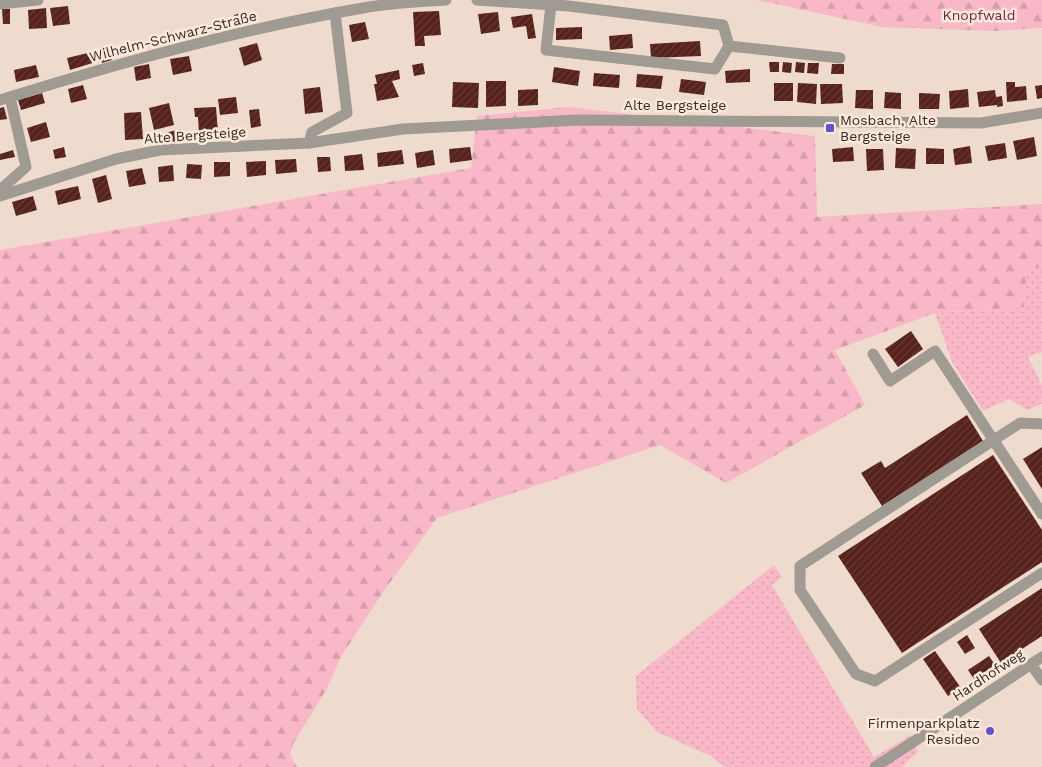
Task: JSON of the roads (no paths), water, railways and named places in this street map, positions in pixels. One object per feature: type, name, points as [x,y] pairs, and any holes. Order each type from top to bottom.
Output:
[{"type":"street","points":[[0,4],[38,0]]},
{"type":"street","name":"Wilhelm-Schwarz-Straße","points":[[5,98],[111,66],[335,13],[364,7],[446,0]]},
{"type":"street","points":[[477,0],[552,5],[723,25],[729,46],[715,69],[546,50],[552,5]]},
{"type":"street","points":[[309,143],[312,132],[347,113],[335,13]]},
{"type":"street","points":[[729,46],[840,58]]},
{"type":"street","points":[[0,190],[26,167],[5,98]]},
{"type":"street","name":"Alte Bergsteige","points":[[0,196],[116,159],[160,150],[309,143],[404,129],[579,120],[981,123],[1042,113]]},
{"type":"street","points":[[873,354],[890,381],[935,351],[1042,514]]},
{"type":"street","points":[[1042,424],[1020,424],[800,566],[800,590],[856,674],[875,682],[1042,572]]},
{"type":"street","name":"Hardhofweg","points":[[875,767],[1042,657]]},
{"type":"street","points":[[1031,664],[1042,680]]},
{"type":"place","name":"Mosbach, Alte Bergsteige","points":[[830,128]]},
{"type":"place","name":"Firmenparkplatz Resideo","points":[[990,731]]},
{"type":"park label","name":"Knopfwald","points":[[979,15]]}]
